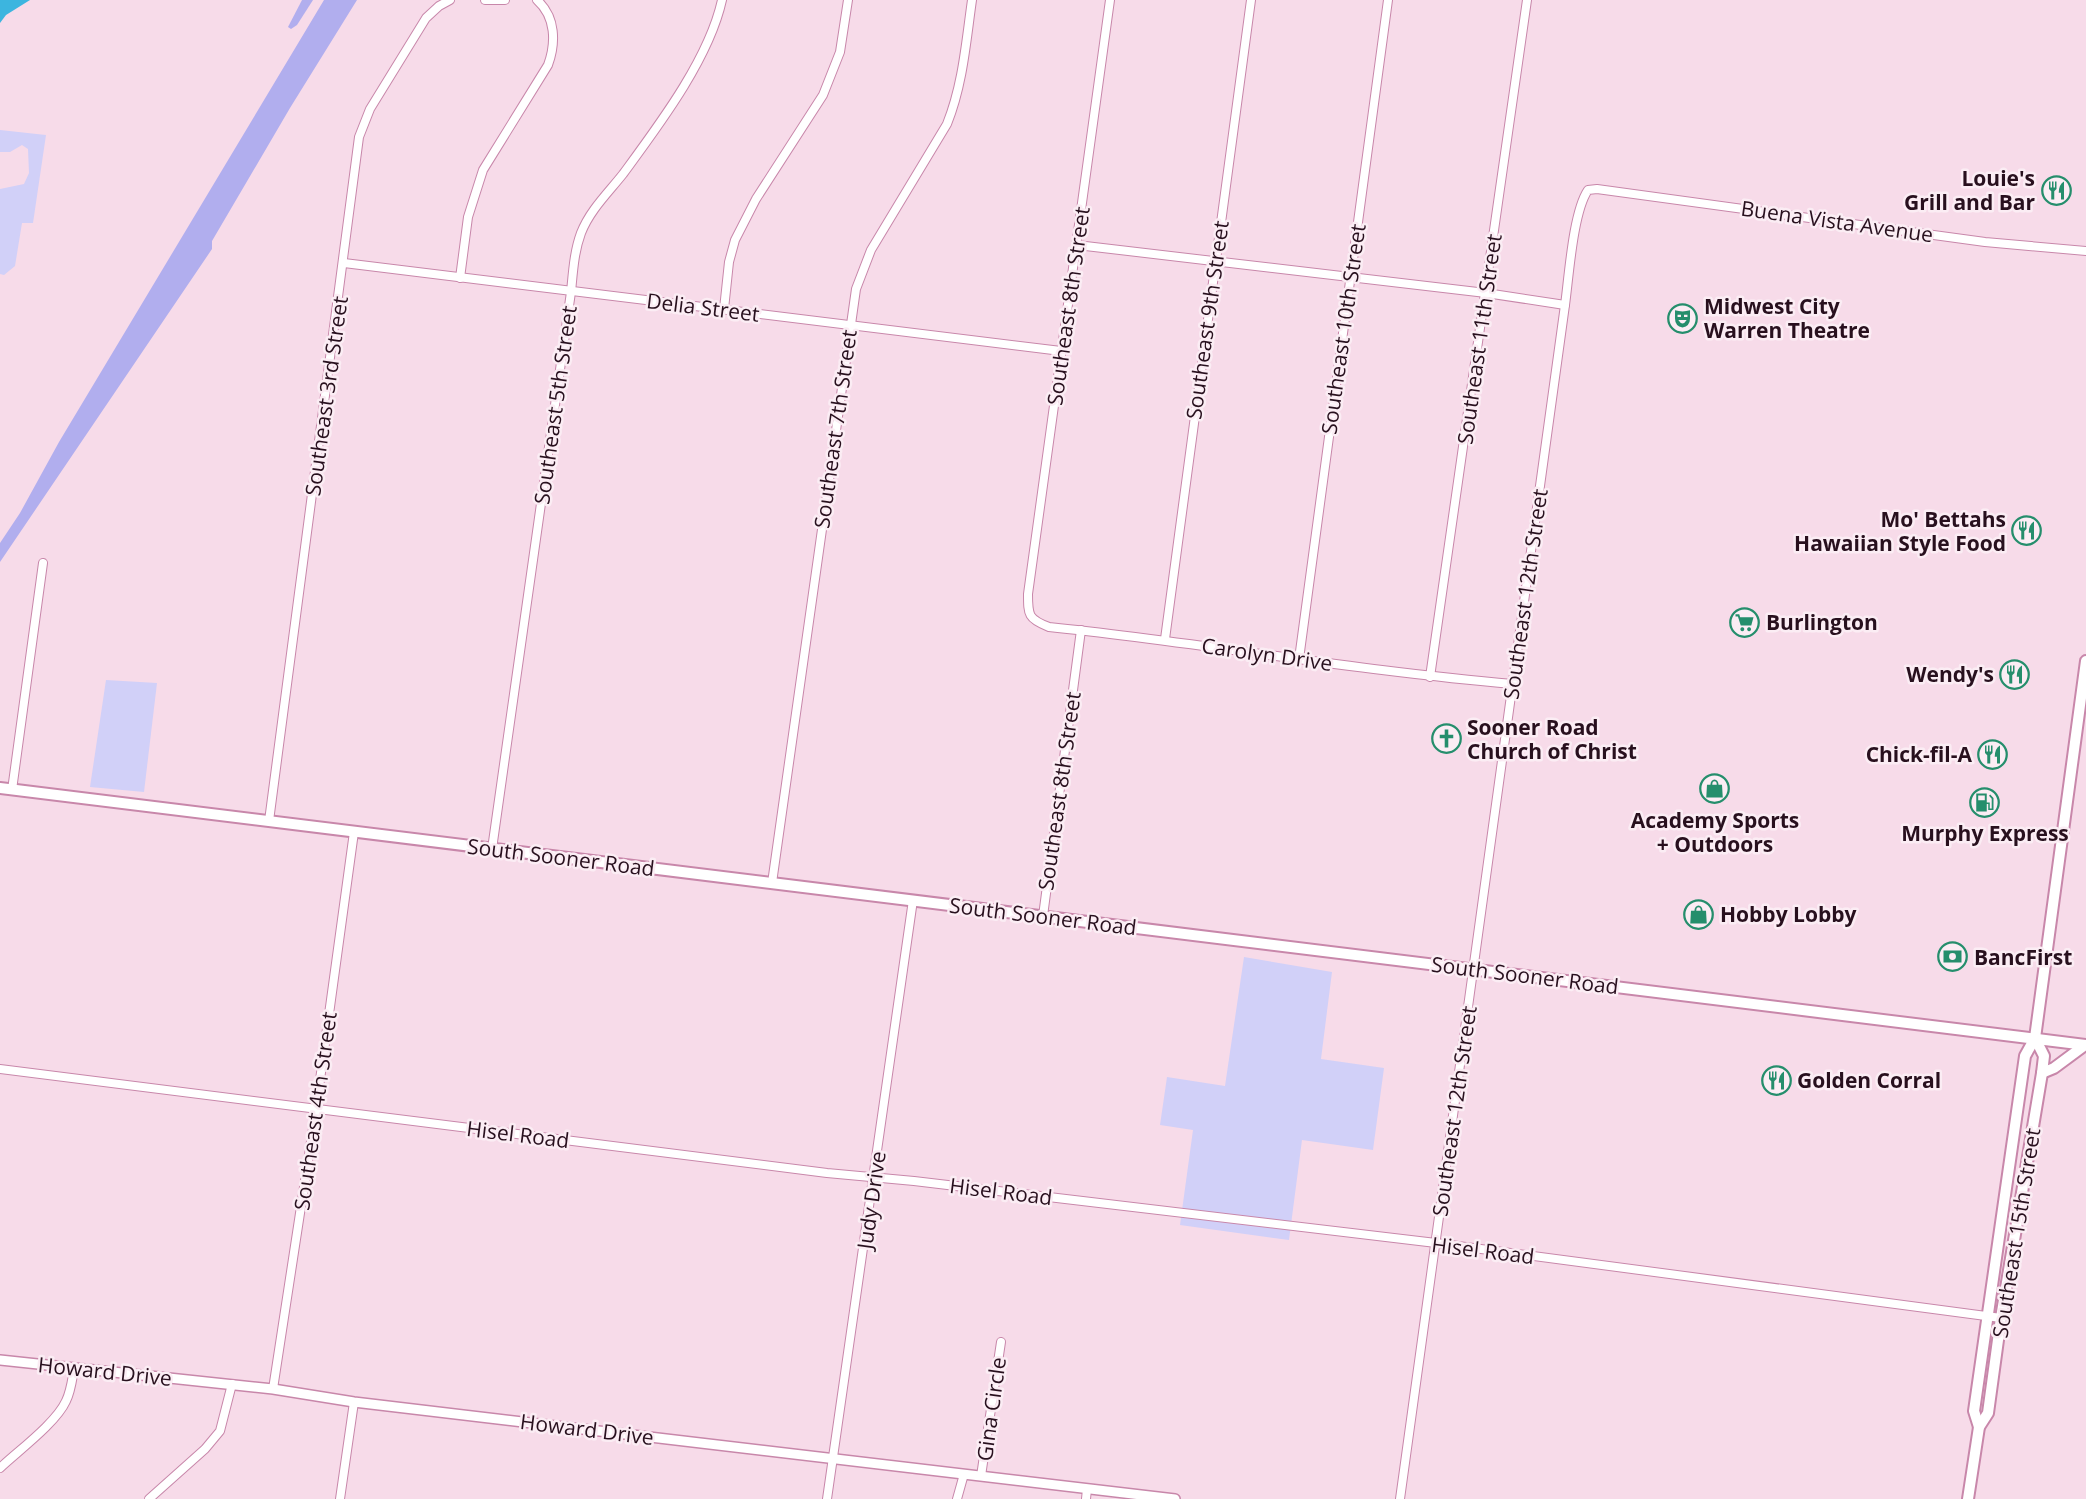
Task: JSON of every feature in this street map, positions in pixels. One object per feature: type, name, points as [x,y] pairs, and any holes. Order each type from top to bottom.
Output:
[{"type":"main road","name":"Southeast 15th Street","points":[[1979,1427],[1974,1411],[1987,1316],[2025,1056],[2035,1038],[2086,661]]},
{"type":"main road","name":"South Sooner Road","points":[[0,788],[2086,1045]]},
{"type":"main road","name":"Southeast 15th Street","points":[[1968,1499],[1979,1427],[1988,1413],[2001,1318],[2042,1073],[2044,1056],[2035,1038]]},
{"type":"main road","points":[[2042,1073],[2054,1068],[2086,1045]]},
{"type":"main road","points":[[1999,1237],[2014,1239]]},
{"type":"street","name":"Southeast 3rd Street","points":[[269,821],[359,137],[370,110],[426,18],[450,0]]},
{"type":"street","points":[[485,0],[505,0]]},
{"type":"street","points":[[460,278],[468,217],[483,170],[548,65],[553,50],[551,19],[537,0]]},
{"type":"street","name":"Southeast 5th Street","points":[[492,849],[575,252],[588,219],[649,139],[702,57],[713,32],[722,0]]},
{"type":"street","points":[[724,309],[729,262],[735,240],[756,199],[823,95],[840,52],[848,0]]},
{"type":"street","name":"Southeast 7th Street","points":[[772,883],[856,289],[871,250],[935,146],[956,102],[972,0]]},
{"type":"street","name":"Southeast 8th Street","points":[[1028,612],[1028,594],[1110,0]]},
{"type":"street","name":"Southeast 9th Street","points":[[1165,639],[1251,0]]},
{"type":"street","name":"Southeast 10th Street","points":[[1299,659],[1388,0]]},
{"type":"street","name":"Southeast 11th Street","points":[[1430,677],[1527,0]]},
{"type":"street","name":"Buena Vista Avenue","points":[[1588,190],[1597,189],[1985,242],[2086,252]]},
{"type":"street","name":"Southeast 12th Street","points":[[1400,1499],[1578,214],[1582,198],[1588,190]]},
{"type":"street","points":[[1077,246],[1565,305]]},
{"type":"street","name":"Delia Street","points":[[344,263],[1061,351]]},
{"type":"street","points":[[12,790],[43,563]]},
{"type":"street","name":"Carolyn Drive","points":[[1028,612],[1034,621],[1049,627],[1165,639],[1430,677],[1513,684]]},
{"type":"street","name":"Southeast 8th Street","points":[[1043,916],[1081,630]]},
{"type":"street","name":"Southeast 4th Street","points":[[273,1389],[316,1109],[354,832]]},
{"type":"street","name":"Judy Drive","points":[[827,1499],[875,1178],[913,900]]},
{"type":"street","name":"Hisel Road","points":[[0,1069],[875,1178],[1436,1243],[2001,1318]]},
{"type":"street","name":"Gina Circle","points":[[981,1476],[1000,1342]]},
{"type":"street","name":"Howard Drive","points":[[0,1360],[232,1384],[354,1402],[1087,1489],[1110,1495],[1174,1499]]},
{"type":"street","points":[[0,1468],[56,1416],[68,1396],[74,1369]]},
{"type":"street","points":[[150,1499],[205,1449],[220,1431],[232,1384]]},
{"type":"street","points":[[340,1499],[354,1402]]},
{"type":"street","points":[[957,1499],[964,1474]]},
{"type":"street","points":[[1086,1499],[1087,1489]]},
{"type":"shaded area","points":[[0,0],[30,0],[6,15],[0,23]]},
{"type":"shaded area","points":[[302,0],[313,0],[297,25],[291,29],[288,27]]},
{"type":"shaded area","points":[[324,0],[357,0],[212,241],[212,249],[0,562],[0,543],[20,513],[59,442]]},
{"type":"shaded area","points":[[0,130],[46,135],[33,223],[22,223],[15,266],[4,275],[0,274],[0,189],[24,184],[29,173],[28,149],[22,145],[10,152],[0,152]]},
{"type":"shaded area","points":[[106,680],[157,683],[144,792],[90,787]]},
{"type":"shaded area","points":[[1244,957],[1332,972],[1321,1059],[1384,1068],[1373,1150],[1302,1140],[1289,1240],[1180,1225],[1193,1130],[1160,1125],[1167,1077],[1225,1086]]},
{"type":"place","name":"Louie's Grill and Bar","points":[[2056,190]]},
{"type":"place","name":"Midwest City Warren Theatre","points":[[1683,318]]},
{"type":"place","name":"Mo' Bettahs Hawaiian Style Food","points":[[2027,531]]},
{"type":"place","name":"Burlington","points":[[1745,622]]},
{"type":"place","name":"Wendy's","points":[[2015,674]]},
{"type":"place","name":"Sooner Road Church of Christ","points":[[1446,739]]},
{"type":"place","name":"Chick-fil-A","points":[[1993,754]]},
{"type":"place","name":"Academy Sports + Outdoors","points":[[1715,789]]},
{"type":"place","name":"Murphy Express","points":[[1985,802]]},
{"type":"place","name":"Hobby Lobby","points":[[1699,914]]},
{"type":"place","name":"BancFirst","points":[[1953,957]]},
{"type":"place","name":"Golden Corral","points":[[1776,1080]]}]
